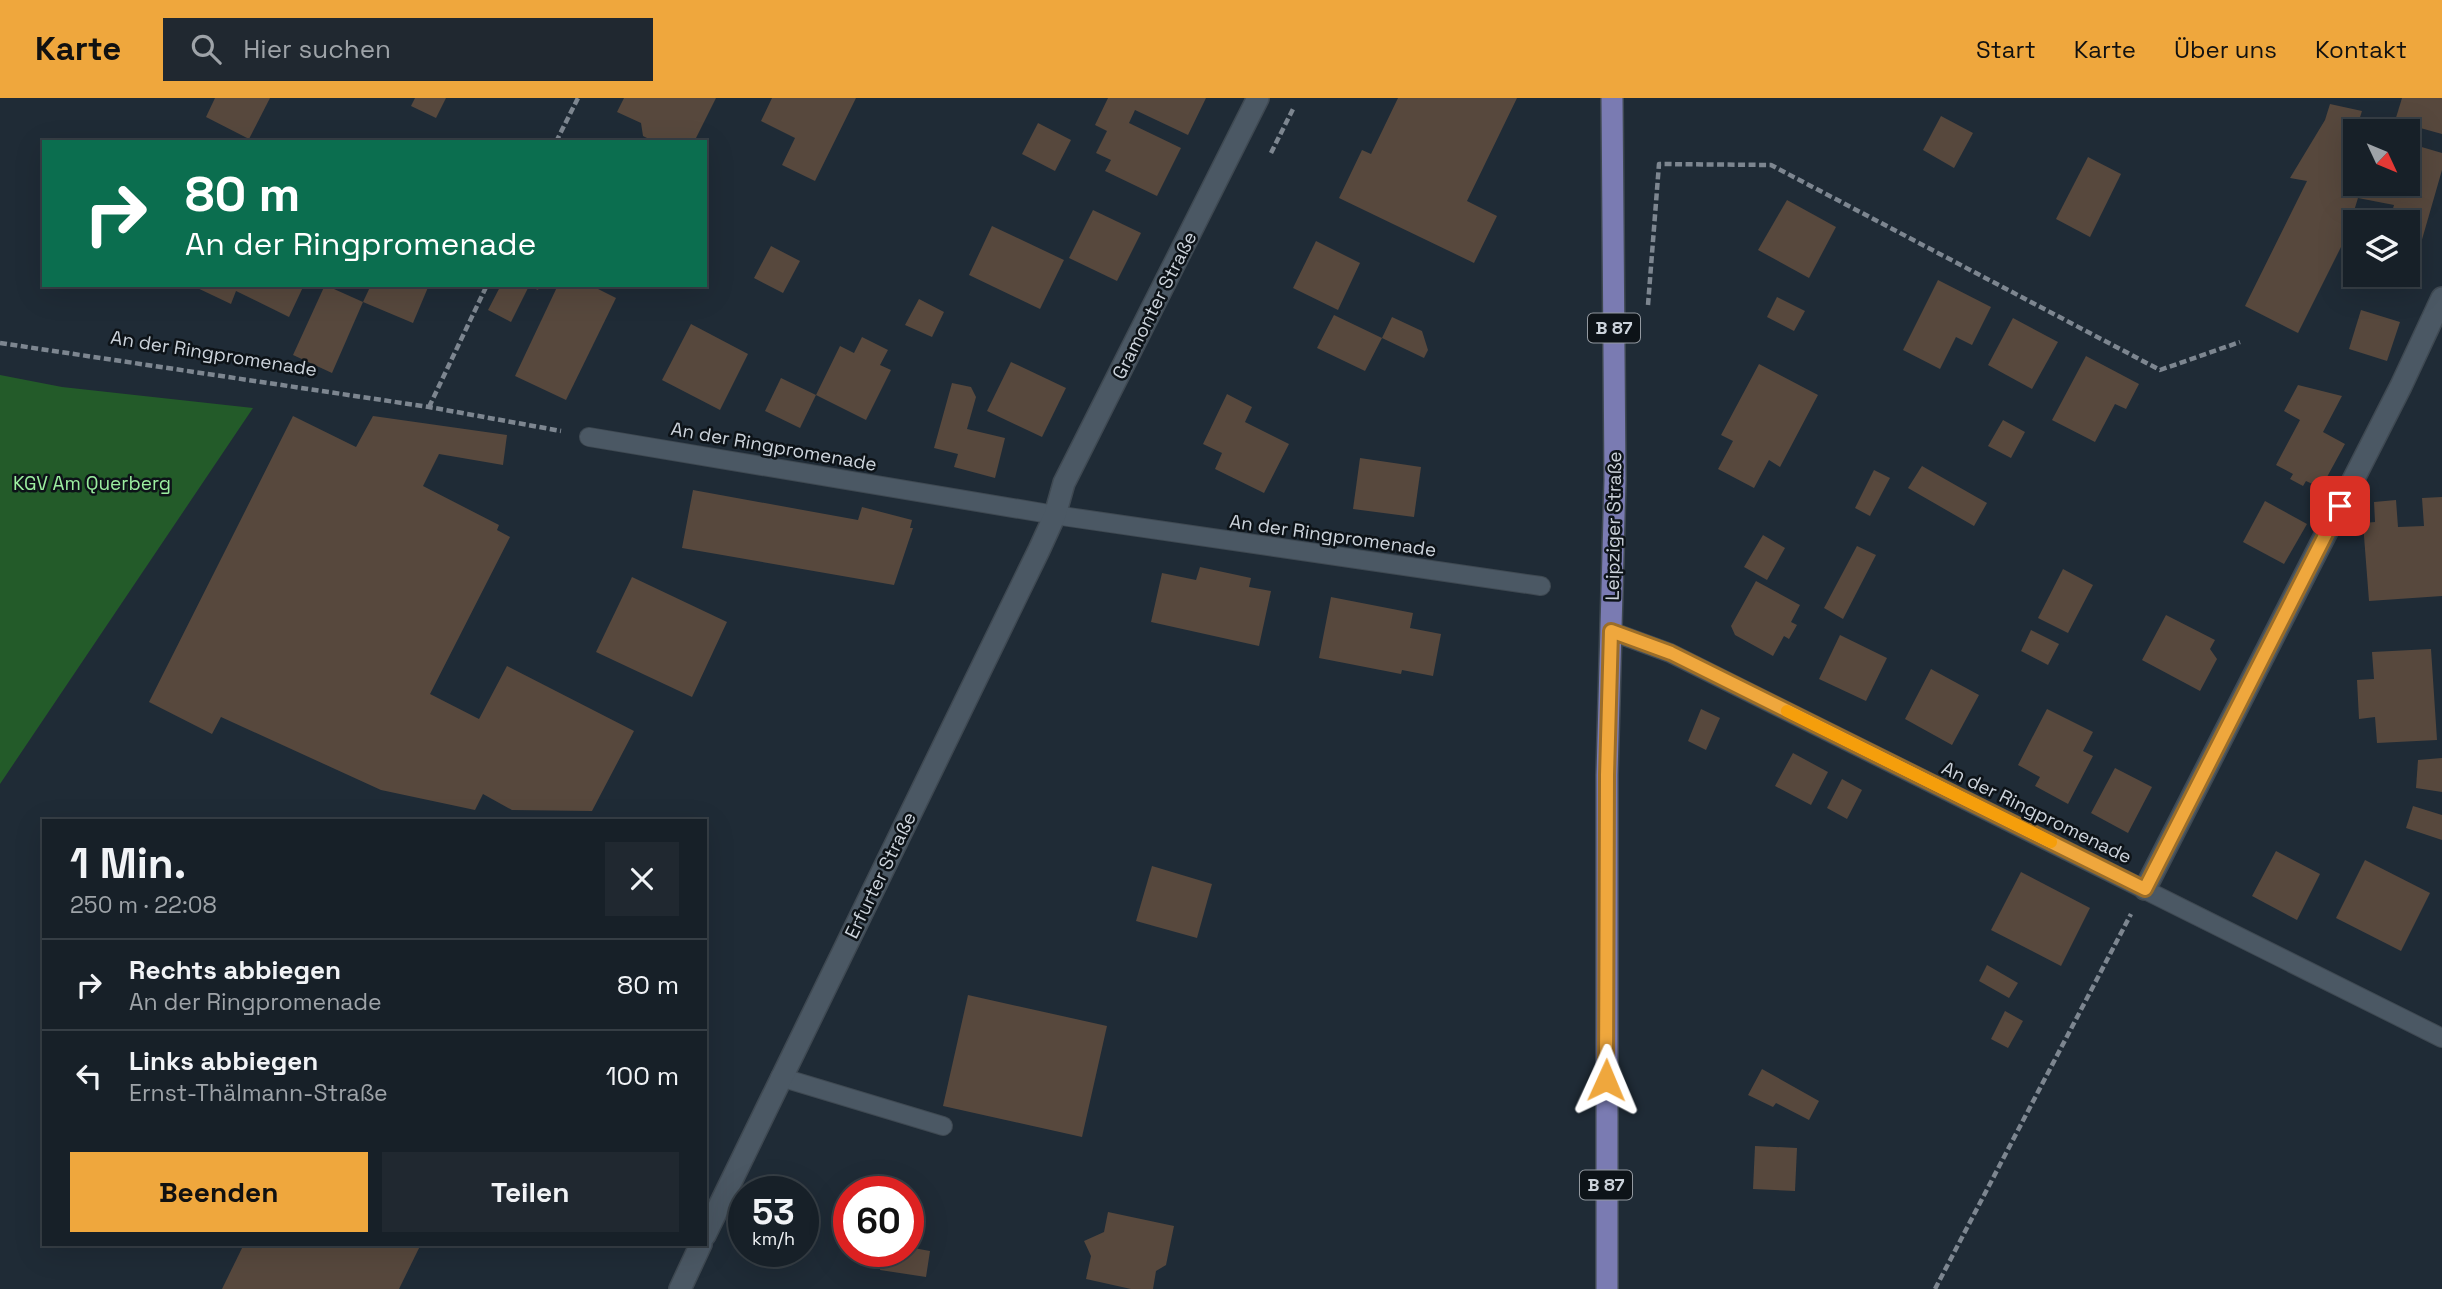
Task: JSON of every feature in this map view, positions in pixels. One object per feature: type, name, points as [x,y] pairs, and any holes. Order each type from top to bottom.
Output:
[{"type":"main road","name":"Leipziger Straße","points":[[1607,1289],[1607,775],[1615,480],[1612,98]]},
{"type":"street","name":"Gramonter Straße","points":[[1055,514],[1064,483],[1258,98]]},
{"type":"street","points":[[2145,889],[2401,386],[2442,298]]},
{"type":"street","name":"Erfurter Straße","points":[[707,1231],[1055,514]]},
{"type":"street","points":[[680,1289],[700,1246]]},
{"type":"lane","name":"An der Ringpromenade","points":[[589,437],[1055,514],[1541,586]]},
{"type":"lane","name":"An der Ringpromenade","points":[[1611,631],[1671,653],[2442,1038]]},
{"type":"lane","points":[[780,1077],[943,1126]]},
{"type":"path","points":[[557,140],[578,98]]},
{"type":"path","points":[[1272,153],[1294,107]]},
{"type":"path","points":[[1648,312],[1659,164],[1771,165],[2160,370],[2240,342]]},
{"type":"path","points":[[429,407],[486,287]]},
{"type":"path","name":"An der Ringpromenade","points":[[0,343],[429,407],[589,437]]},
{"type":"path","points":[[1935,1289],[2145,889]]},
{"type":"green space","name":"KGV Am Querberg","points":[[0,375],[62,387],[253,408],[0,784]]},
{"type":"building","points":[[215,98],[270,98],[249,139],[206,117]]},
{"type":"building","points":[[415,98],[446,98],[436,118],[411,106]]},
{"type":"building","points":[[624,98],[716,98],[695,140],[651,140],[643,136],[641,123],[617,112]]},
{"type":"building","points":[[772,98],[856,98],[815,181],[782,165],[795,138],[761,121]]},
{"type":"building","points":[[1108,98],[1206,98],[1188,135],[1135,110],[1129,123],[1181,148],[1157,196],[1105,171],[1111,160],[1096,153],[1107,131],[1095,125]]},
{"type":"building","points":[[1398,98],[1517,98],[1467,201],[1497,216],[1474,263],[1339,198],[1362,150],[1371,154]]},
{"type":"building","points":[[2402,98],[2442,98],[2442,134],[2420,128],[2420,119],[2396,119]]},
{"type":"building","points":[[2330,104],[2362,111],[2359,119],[2343,119],[2343,196],[2420,196],[2420,147],[2442,153],[2442,170],[2420,247],[2420,210],[2393,210],[2394,205],[2358,198],[2354,210],[2343,210],[2343,243],[2298,333],[2245,306],[2307,181],[2290,178],[2325,120]]},
{"type":"building","points":[[1941,116],[1973,133],[1954,168],[1923,150]]},
{"type":"building","points":[[1038,123],[1071,140],[1055,171],[1022,154]]},
{"type":"building","points":[[2088,157],[2121,174],[2090,237],[2056,219]]},
{"type":"building","points":[[1787,200],[1836,227],[1809,278],[1758,250]]},
{"type":"building","points":[[1093,210],[1141,233],[1117,281],[1069,258]]},
{"type":"building","points":[[992,226],[1064,260],[1040,309],[969,275]]},
{"type":"building","points":[[1316,241],[1360,263],[1338,310],[1293,288]]},
{"type":"building","points":[[771,246],[800,261],[783,293],[754,278]]},
{"type":"building","points":[[1938,280],[1991,307],[1972,345],[1956,337],[1940,369],[1903,350]]},
{"type":"building","points":[[195,287],[303,287],[289,317],[236,291],[231,304]]},
{"type":"building","points":[[324,287],[363,302],[332,373],[293,355]]},
{"type":"building","points":[[370,287],[428,287],[413,323],[363,302]]},
{"type":"building","points":[[500,287],[528,287],[511,322],[488,310]]},
{"type":"building","points":[[557,287],[594,287],[616,298],[566,400],[515,376]]},
{"type":"building","points":[[1777,297],[1805,311],[1794,331],[1767,317]]},
{"type":"building","points":[[919,299],[944,312],[932,337],[905,325]]},
{"type":"building","points":[[2361,310],[2400,322],[2387,361],[2349,349]]},
{"type":"building","points":[[1334,315],[1382,338],[1365,371],[1317,348]]},
{"type":"building","points":[[1392,317],[1422,331],[1428,350],[1424,358],[1382,338]]},
{"type":"building","points":[[2013,318],[2058,342],[2032,389],[1988,365]]},
{"type":"building","points":[[691,324],[748,354],[720,410],[662,380]]},
{"type":"building","points":[[862,337],[888,350],[880,365],[891,370],[866,420],[816,395],[840,346],[854,353]]},
{"type":"building","points":[[2086,356],[2139,384],[2126,409],[2115,404],[2095,442],[2052,420]]},
{"type":"building","points":[[1011,362],[1066,388],[1042,437],[987,411]]},
{"type":"building","points":[[1759,364],[1818,395],[1780,467],[1769,460],[1754,488],[1718,469],[1733,441],[1721,435]]},
{"type":"building","points":[[781,378],[816,395],[800,428],[765,411]]},
{"type":"building","points":[[952,383],[971,387],[976,397],[967,429],[1005,438],[995,478],[954,467],[958,454],[934,448]]},
{"type":"building","points":[[2298,385],[2342,396],[2323,432],[2345,444],[2321,488],[2306,481],[2303,486],[2290,479],[2293,474],[2276,465],[2300,420],[2284,411]]},
{"type":"building","points":[[1227,394],[1252,407],[1245,422],[1289,444],[1264,493],[1215,469],[1222,453],[1203,444]]},
{"type":"building","points":[[293,416],[356,447],[373,416],[507,435],[503,465],[439,454],[423,486],[499,525],[497,530],[510,537],[430,694],[479,719],[507,666],[634,731],[592,811],[512,810],[483,794],[475,810],[381,790],[221,717],[212,734],[149,702]]},
{"type":"building","points":[[2003,420],[2025,432],[2011,458],[1988,446]]},
{"type":"building","points":[[1360,458],[1421,467],[1414,517],[1353,509]]},
{"type":"building","points":[[1922,466],[1987,503],[1974,526],[1908,488]]},
{"type":"building","points":[[1874,470],[1890,478],[1870,516],[1855,508]]},
{"type":"building","points":[[693,490],[858,520],[862,507],[912,520],[910,528],[913,528],[894,585],[682,548]]},
{"type":"building","points":[[2442,497],[2442,596],[2369,601],[2363,523],[2375,522],[2374,502],[2396,500],[2398,527],[2424,526],[2422,498]]},
{"type":"building","points":[[2265,501],[2307,524],[2284,564],[2243,542]]},
{"type":"building","points":[[1763,535],[1785,548],[1767,580],[1744,567]]},
{"type":"building","points":[[1857,546],[1876,555],[1843,619],[1824,608]]},
{"type":"building","points":[[1200,567],[1251,578],[1249,587],[1271,591],[1259,646],[1151,622],[1162,573],[1196,580]]},
{"type":"building","points":[[2063,569],[2093,585],[2068,633],[2038,618]]},
{"type":"building","points":[[632,577],[727,622],[692,697],[596,652]]},
{"type":"building","points":[[1756,581],[1800,605],[1791,622],[1797,625],[1789,639],[1784,636],[1773,656],[1735,635],[1731,626]]},
{"type":"building","points":[[1331,597],[1413,613],[1410,628],[1441,634],[1433,676],[1402,670],[1401,674],[1319,658]]},
{"type":"building","points":[[2166,615],[2215,640],[2210,649],[2217,659],[2200,691],[2142,660]]},
{"type":"building","points":[[2031,630],[2059,644],[2048,665],[2021,651]]},
{"type":"building","points":[[1840,635],[1887,658],[1866,701],[1819,679]]},
{"type":"building","points":[[2431,649],[2437,740],[2377,743],[2375,717],[2359,719],[2357,680],[2374,679],[2372,652]]},
{"type":"building","points":[[1931,669],[1979,695],[1952,745],[1905,719]]},
{"type":"building","points":[[1701,709],[1720,718],[1706,750],[1688,741]]},
{"type":"building","points":[[2047,709],[2093,732],[2083,751],[2093,756],[2068,804],[2035,786],[2040,777],[2018,765]]},
{"type":"building","points":[[1793,753],[1828,772],[1811,805],[1775,786]]},
{"type":"building","points":[[2442,758],[2442,792],[2416,788],[2418,760]]},
{"type":"building","points":[[2115,768],[2152,787],[2128,833],[2091,813]]},
{"type":"building","points":[[1842,779],[1862,790],[1847,819],[1827,808]]},
{"type":"building","points":[[2413,806],[2442,815],[2442,840],[2406,828]]},
{"type":"building","points":[[2276,851],[2320,874],[2297,920],[2252,896]]},
{"type":"building","points":[[2365,860],[2430,893],[2401,951],[2336,918]]},
{"type":"building","points":[[1152,866],[1212,884],[1197,938],[1136,921]]},
{"type":"building","points":[[2021,872],[2090,908],[2061,966],[1991,930]]},
{"type":"building","points":[[1987,965],[2018,983],[2009,998],[1979,981]]},
{"type":"building","points":[[968,995],[1107,1026],[1082,1137],[943,1106]]},
{"type":"building","points":[[2005,1011],[2023,1021],[2008,1048],[1991,1039]]},
{"type":"building","points":[[1762,1069],[1819,1101],[1809,1120],[1776,1103],[1773,1107],[1748,1095]]},
{"type":"building","points":[[1755,1146],[1797,1148],[1795,1191],[1753,1189]]},
{"type":"building","points":[[1108,1212],[1174,1226],[1166,1265],[1156,1271],[1153,1289],[1131,1289],[1086,1279],[1091,1256],[1084,1241],[1104,1232]]},
{"type":"building","points":[[243,1246],[420,1246],[399,1289],[222,1289]]},
{"type":"building","points":[[924,1250],[930,1251],[926,1277],[880,1270],[880,1267],[924,1267]]},
{"type":"slow traffic","points":[[1787,711],[2051,842]]},
{"type":"route","points":[[1606,1080],[1607,775],[1611,631],[1671,653],[2145,889],[2340,506]]}]
